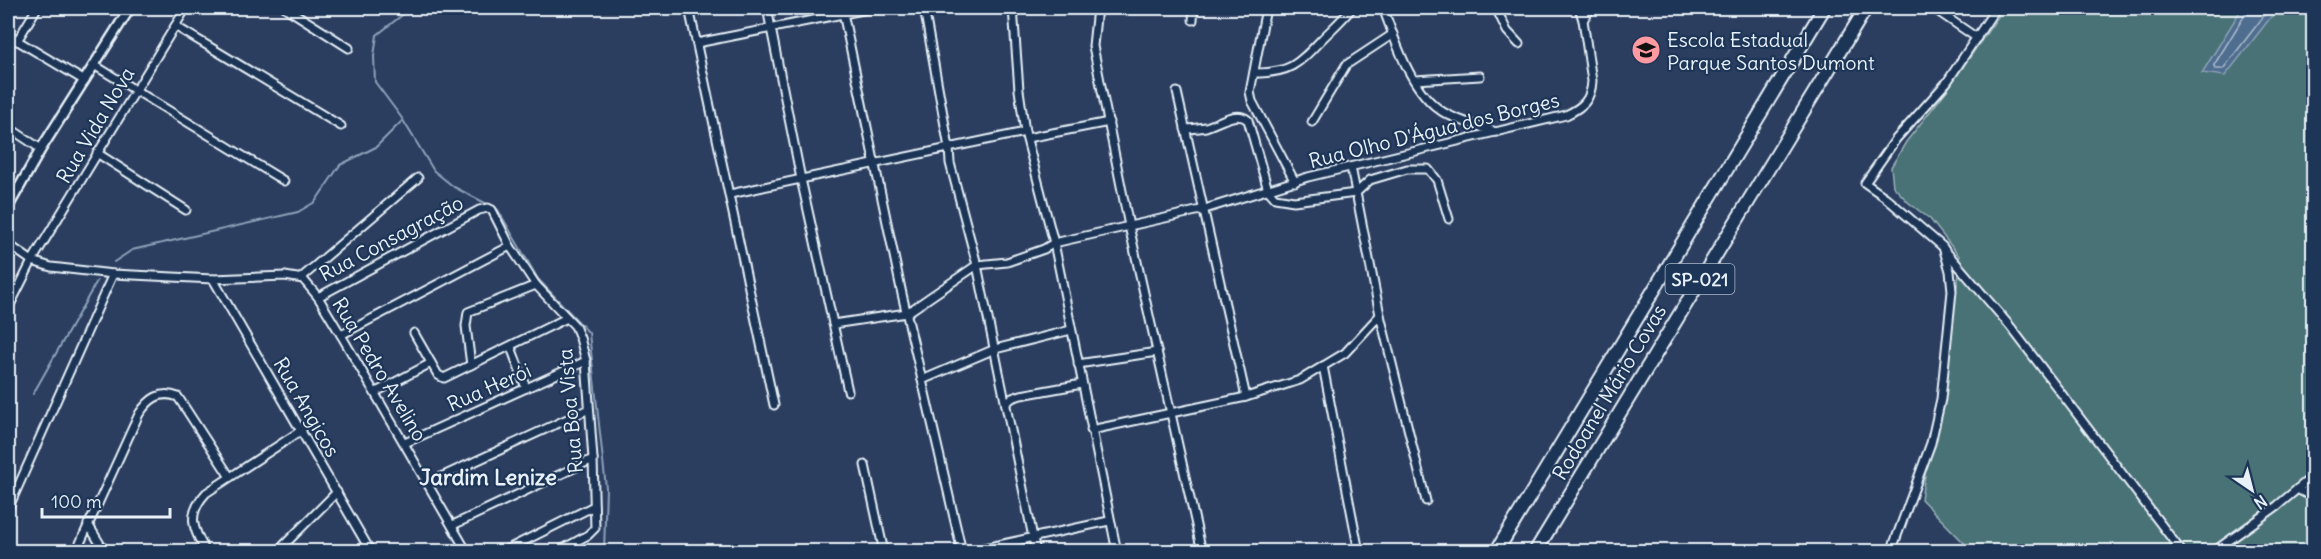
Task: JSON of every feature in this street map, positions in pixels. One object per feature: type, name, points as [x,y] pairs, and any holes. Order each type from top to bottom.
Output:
[{"type":"highway","name":"Rodoanel Mário Covas","points":[[1496,552],[1824,8]]},
{"type":"highway","name":"Rodoanel Mário Covas","points":[[1535,552],[1866,8]]},
{"type":"street","points":[[17,41],[37,8]]},
{"type":"street","points":[[8,207],[41,148],[130,8]]},
{"type":"street","name":"Rua Vida Nova","points":[[8,309],[32,261],[186,8]]},
{"type":"street","points":[[286,8],[349,48]]},
{"type":"street","points":[[690,8],[774,405]]},
{"type":"street","points":[[767,8],[801,179],[848,391]]},
{"type":"street","points":[[697,43],[843,10],[873,8]]},
{"type":"street","points":[[924,8],[950,163],[977,265],[1036,552]]},
{"type":"street","points":[[1013,8],[1019,90],[1026,135],[1054,243],[1117,552]]},
{"type":"street","points":[[1097,8],[1093,46],[1129,226],[1202,552]]},
{"type":"street","points":[[1193,20],[1194,8]]},
{"type":"street","points":[[1266,8],[1250,92],[1254,109],[1295,182]]},
{"type":"street","points":[[1254,73],[1281,72],[1301,62],[1352,8]]},
{"type":"street","points":[[1383,8],[1415,80],[1431,103],[1445,113],[1496,132]]},
{"type":"street","points":[[1496,8],[1507,31],[1518,44]]},
{"type":"street","points":[[1579,8],[1583,20]]},
{"type":"street","points":[[1583,20],[1591,8]]},
{"type":"street","points":[[1996,8],[1947,82],[1896,139],[1865,183],[1886,197],[1943,247],[2010,326],[2182,552]]},
{"type":"street","points":[[1936,9],[1977,38]]},
{"type":"street","points":[[843,10],[874,164],[962,552]]},
{"type":"street","name":"Rua Olho D'Água dos Borges","points":[[977,265],[1007,262],[1044,249],[1054,243],[1205,209],[1390,156],[1566,115],[1581,108],[1589,99],[1592,81],[1583,20]]},
{"type":"street","points":[[175,26],[341,126]]},
{"type":"street","points":[[1312,122],[1346,65],[1393,34]]},
{"type":"street","points":[[8,35],[85,81]]},
{"type":"street","points":[[94,65],[284,181]]},
{"type":"street","points":[[1415,80],[1480,76]]},
{"type":"street","points":[[1178,92],[1246,397]]},
{"type":"street","points":[[1185,129],[1203,128],[1235,116],[1243,116],[1248,120],[1268,190],[1275,198],[1294,201],[1356,193],[1370,180],[1407,169],[1428,169],[1437,180],[1449,219]]},
{"type":"street","points":[[730,194],[949,148],[1109,122]]},
{"type":"street","points":[[8,128],[41,148]]},
{"type":"street","points":[[97,153],[186,210]]},
{"type":"street","points":[[1351,167],[1380,315],[1426,501]]},
{"type":"street","points":[[301,278],[418,178]]},
{"type":"street","name":"Rua Boa Vista","points":[[479,210],[488,208],[492,210],[510,246],[536,285],[574,326],[586,361],[596,521],[592,531],[557,552]]},
{"type":"street","name":"Rua Consagração","points":[[318,297],[479,210]]},
{"type":"street","points":[[8,244],[32,261],[51,267],[113,274],[213,279],[285,276],[301,278],[318,297]]},
{"type":"street","points":[[341,335],[510,246]]},
{"type":"street","points":[[1892,552],[1931,443],[1941,399],[1952,291],[1950,271],[1943,247]]},
{"type":"street","points":[[833,324],[908,313],[977,265]]},
{"type":"street","points":[[8,509],[113,274]]},
{"type":"street","name":"Rua Angicos","points":[[213,279],[371,552]]},
{"type":"street","points":[[471,365],[466,326],[468,312],[536,285]]},
{"type":"street","name":"Rua Pedro Avelino","points":[[318,297],[376,392],[467,552]]},
{"type":"street","points":[[1091,430],[1246,397],[1300,380],[1345,352],[1380,315]]},
{"type":"street","points":[[414,333],[438,375],[444,378],[567,318]]},
{"type":"street","points":[[922,380],[995,349],[1071,330]]},
{"type":"street","points":[[511,347],[526,388]]},
{"type":"street","points":[[1078,364],[1157,352]]},
{"type":"street","name":"Rua Herói","points":[[405,443],[586,361]]},
{"type":"street","points":[[376,392],[431,363]]},
{"type":"street","points":[[1323,366],[1359,552]]},
{"type":"street","points":[[1006,403],[1021,395],[1082,384]]},
{"type":"street","points":[[76,552],[139,414],[146,404],[161,394],[178,397],[230,477]]},
{"type":"street","points":[[428,483],[589,409]]},
{"type":"street","points":[[206,552],[192,518],[194,510],[206,493],[302,430]]},
{"type":"street","points":[[453,525],[593,459]]},
{"type":"street","points":[[865,465],[884,552]]},
{"type":"street","points":[[2213,552],[2277,506],[2313,475]]},
{"type":"street","points":[[2297,489],[2313,498]]},
{"type":"street","points":[[277,552],[337,492]]},
{"type":"street","points":[[502,552],[594,506]]},
{"type":"street","points":[[966,552],[1109,520]]},
{"type":"street","points":[[88,524],[105,552]]},
{"type":"green space","points":[[2004,8],[2313,8],[2313,551],[1966,551],[1968,547],[1921,499],[1959,274],[1959,256],[1930,219],[1909,203],[1893,186],[1891,167],[1906,142],[1947,90]]},
{"type":"water","points":[[2242,8],[2278,8],[2225,76],[2202,73]]},
{"type":"waterway","points":[[411,8],[377,35],[374,56],[375,82],[401,117],[434,171],[454,187],[489,205]]},
{"type":"waterway","points":[[114,262],[132,250],[298,212],[315,202],[340,165],[376,147],[402,121]]},
{"type":"waterway","points":[[494,208],[498,210],[538,279],[589,333],[606,488],[604,552]]},
{"type":"waterway","points":[[33,394],[97,281]]},
{"type":"place","name":"Escola Estadual Parque Santos Dumont","points":[[1646,50]]},
{"type":"district","name":"Jardim Lenize","points":[[488,477]]}]
